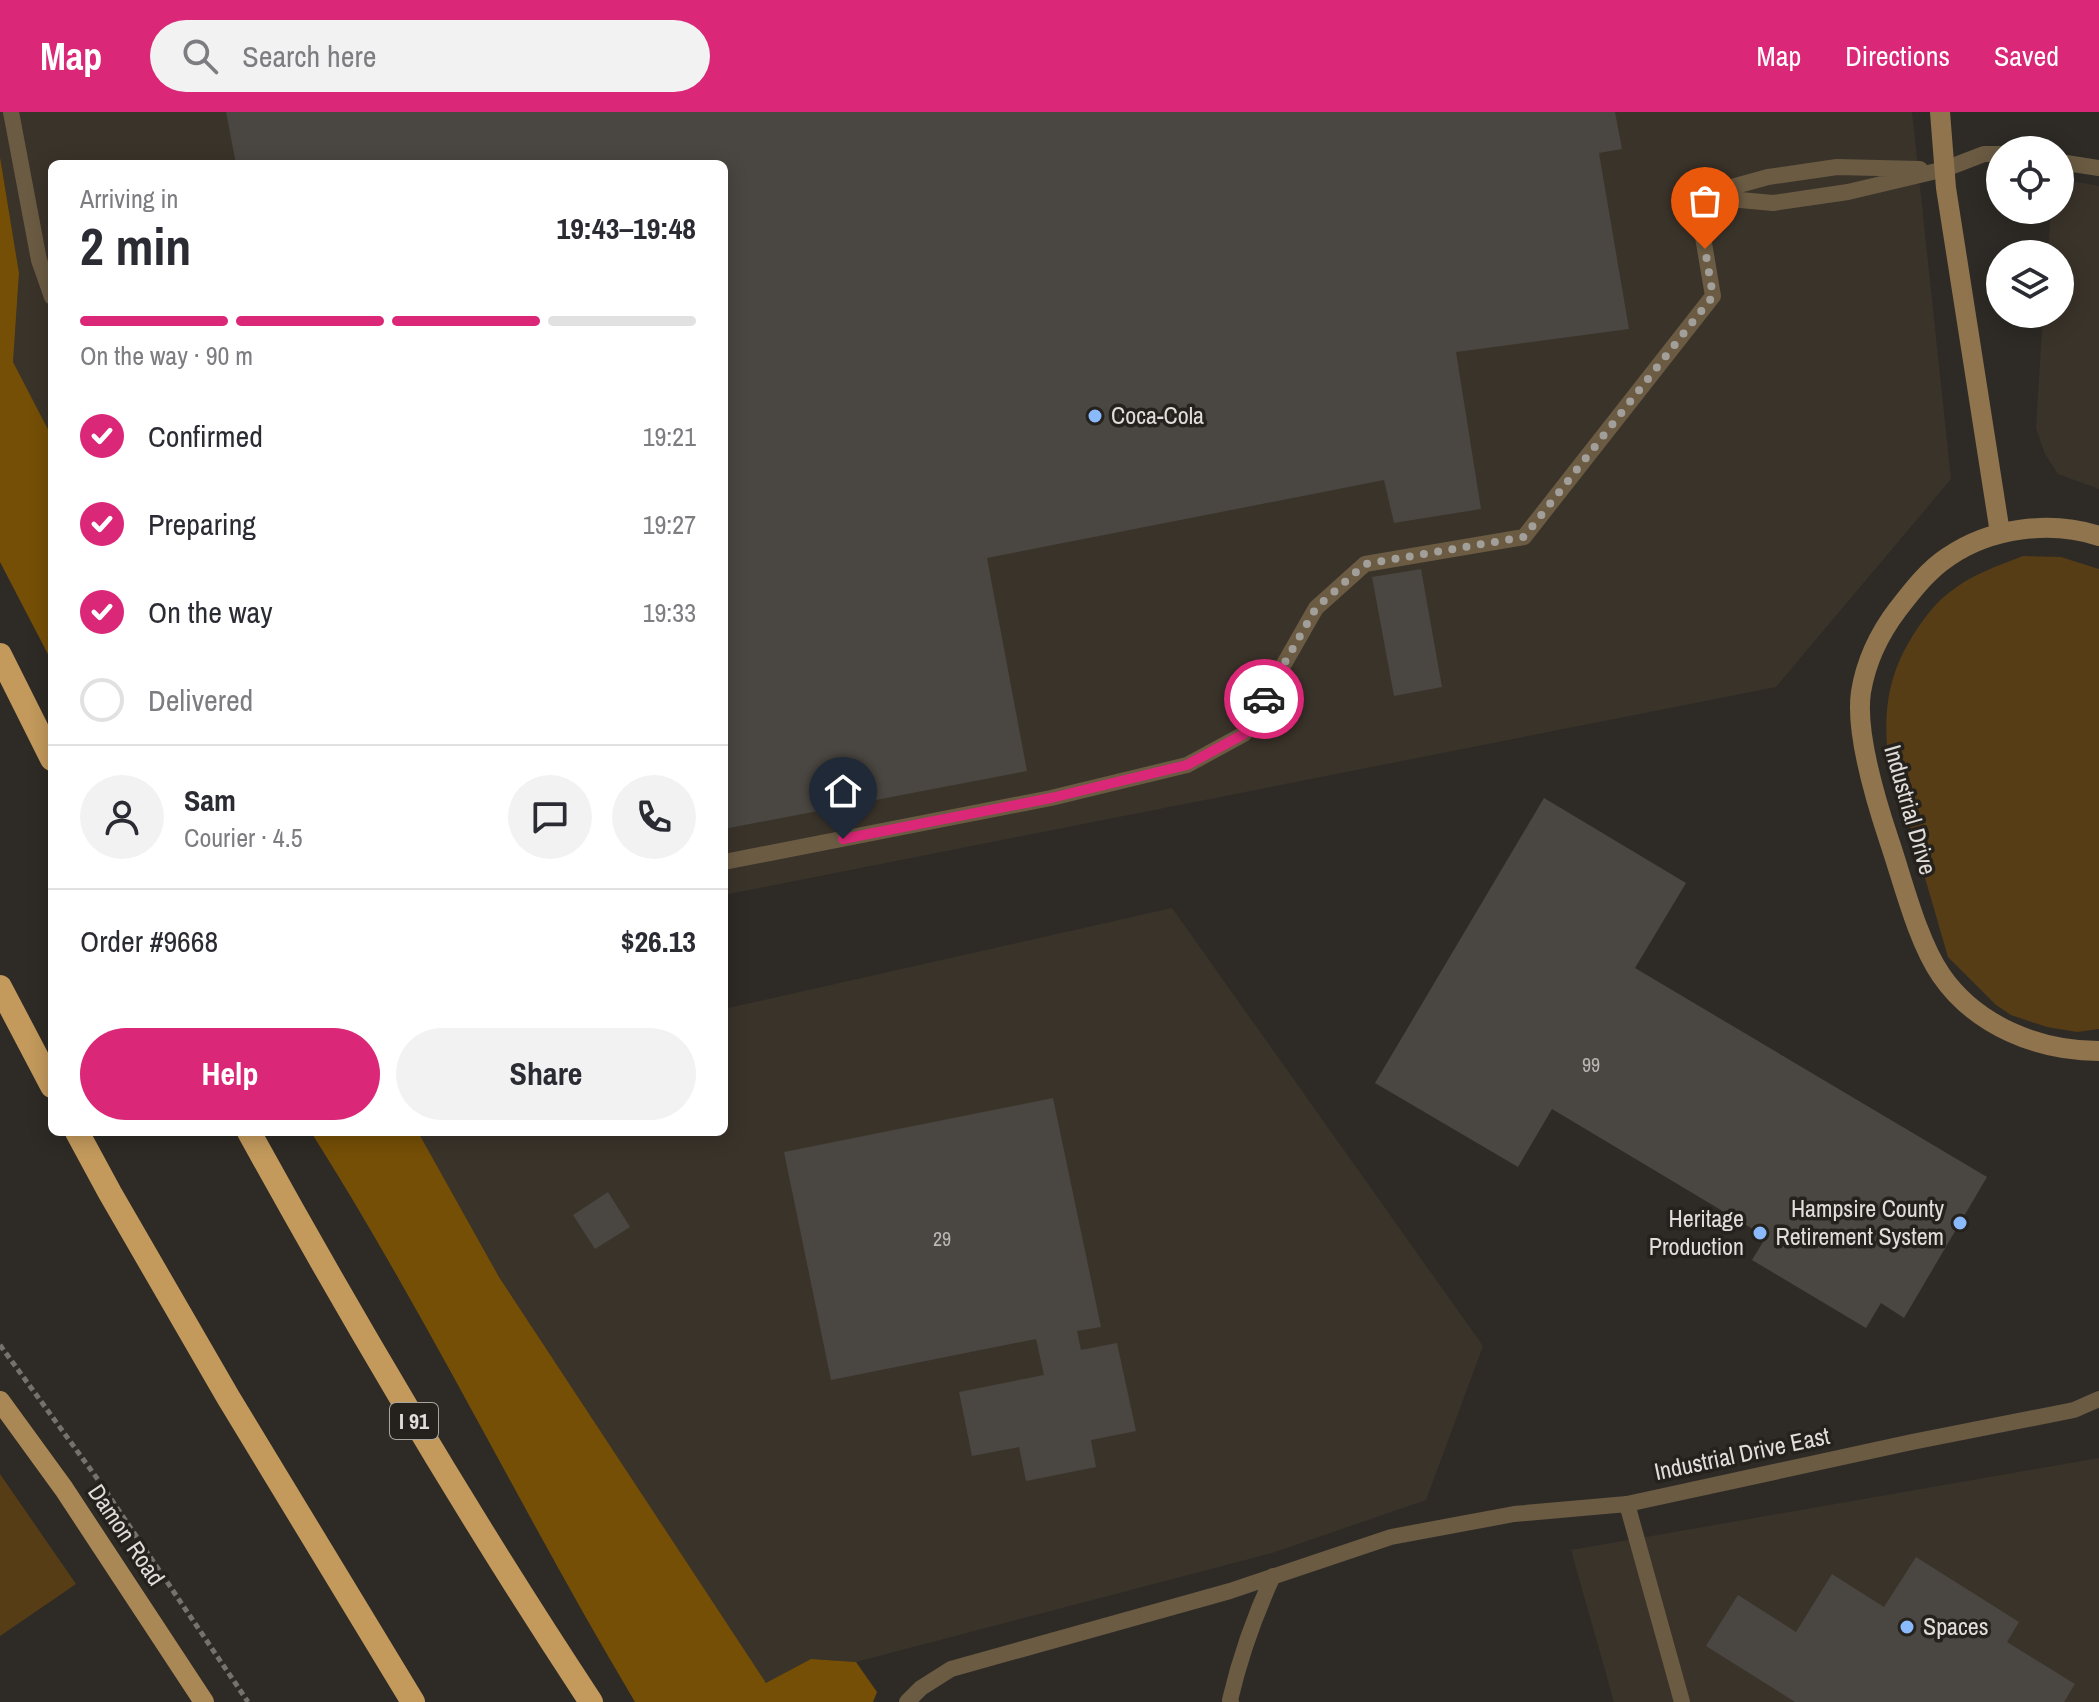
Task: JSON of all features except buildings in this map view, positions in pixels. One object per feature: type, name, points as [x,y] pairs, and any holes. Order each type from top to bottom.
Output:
[{"type":"highway","points":[[0,655],[48,751]]},
{"type":"highway","points":[[0,987],[48,1078]]},
{"type":"highway","points":[[79,1136],[228,1397],[413,1702]]},
{"type":"highway","name":"I 91","points":[[251,1136],[414,1420],[591,1702]]},
{"type":"main road","name":"Damon Road","points":[[0,1401],[64,1489],[204,1702]]},
{"type":"street","points":[[1940,112],[1945,169],[2000,533]]},
{"type":"street","name":"Industrial Drive","points":[[2099,536],[2072,529],[2048,528],[2000,533],[1947,557],[1918,585],[1880,635],[1865,673],[1860,712],[1862,734],[1883,822],[1914,917],[1942,976],[1968,1005],[2010,1032],[2043,1045],[2099,1051]]},
{"type":"lane","points":[[11,112],[39,260],[48,286]]},
{"type":"lane","points":[[1696,196],[1773,203],[1848,192],[1945,169],[1986,154]]},
{"type":"lane","points":[[2074,164],[2099,168]]},
{"type":"lane","points":[[1696,196],[1768,177],[1837,167],[1945,169]]},
{"type":"lane","points":[[728,861],[1051,798],[1187,765],[1244,734],[1316,608],[1365,564],[1524,537],[1713,296],[1696,196]]},
{"type":"lane","name":"Industrial Drive East","points":[[907,1702],[921,1688],[951,1669],[1230,1591],[1391,1537],[1514,1514],[1627,1504],[2074,1410],[2099,1399]]},
{"type":"lane","points":[[1627,1504],[1682,1702]]},
{"type":"lane","points":[[1231,1702],[1238,1665],[1256,1612],[1273,1576]]},
{"type":"path","points":[[0,1345],[99,1481],[248,1702]]},
{"type":"shaded area","name":"Coca-Cola","points":[[0,112],[1912,112],[1951,479],[1776,687],[728,894],[728,160],[48,160],[48,429],[13,362],[19,273],[0,157]]},
{"type":"shaded area","points":[[0,157],[19,273],[13,362],[48,429],[48,654],[0,562]]},
{"type":"shaded area","points":[[2074,182],[2099,186],[2099,489],[2058,474],[2045,454],[2036,428],[2042,328],[2074,328],[2074,240],[2049,240],[2050,224],[2074,224]]},
{"type":"shaded area","points":[[2023,556],[2061,557],[2099,569],[2099,1029],[2077,1032],[2047,1027],[2011,1015],[1996,1005],[1948,957],[1887,747],[1891,685],[1901,657],[1920,624],[1958,586]]},
{"type":"shaded area","points":[[1172,908],[1483,1346],[1426,1500],[1272,1553],[856,1662],[811,1659],[766,1684],[499,1277],[420,1136],[728,1136],[728,1008]]},
{"type":"shaded area","points":[[313,1136],[420,1136],[499,1277],[766,1683],[811,1659],[856,1662],[877,1692],[873,1702],[635,1702],[354,1202]]},
{"type":"shaded area","points":[[2099,1458],[2099,1702],[1614,1702],[1571,1550]]},
{"type":"shaded area","points":[[0,1474],[76,1584],[0,1636]]},
{"type":"way so far","points":[[1264,699],[1316,608],[1365,564],[1524,537],[1713,296],[1705,249]]},
{"type":"place","name":"Coca-Cola","points":[[1095,416]]},
{"type":"place","name":"Hampsire County Retirement System","points":[[1960,1223]]},
{"type":"place","name":"Heritage Production","points":[[1760,1233]]},
{"type":"place","name":"Spaces","points":[[1907,1627]]},
{"type":"route","points":[[843,839],[1051,798],[1187,765],[1244,734],[1264,699]]}]
